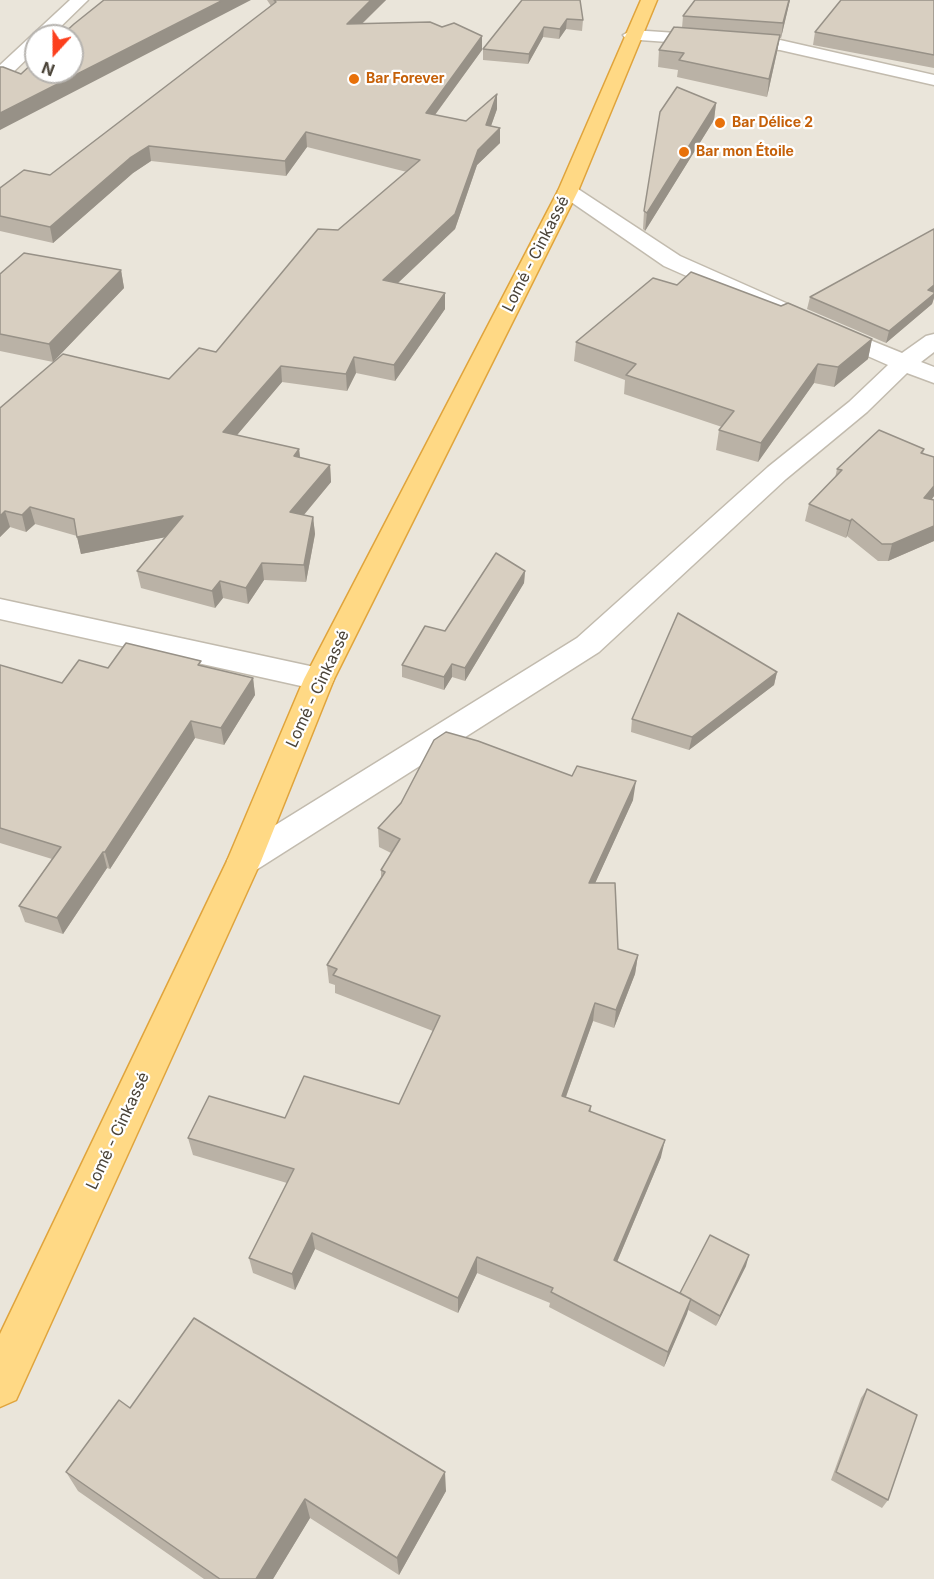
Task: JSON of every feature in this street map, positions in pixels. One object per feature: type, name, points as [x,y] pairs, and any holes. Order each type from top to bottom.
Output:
[{"type":"highway","name":"Lomé - Cinkassé","points":[[0,1383],[244,861],[319,679],[568,191],[632,35],[649,0]]},
{"type":"street","points":[[54,24],[80,0]]},
{"type":"street","points":[[632,35],[734,40],[780,45],[934,80]]},
{"type":"street","points":[[12,41],[24,40]]},
{"type":"street","points":[[0,75],[24,52]]},
{"type":"street","points":[[568,191],[672,261],[934,376]]},
{"type":"street","points":[[244,861],[588,645],[777,473],[858,407],[903,364],[934,341]]},
{"type":"street","points":[[0,609],[319,679]]},
{"type":"shaded area","points":[[0,0],[934,0],[934,1579],[0,1579]]},
{"type":"building","points":[[104,0],[223,0],[84,70],[84,24],[74,24]]},
{"type":"building","points":[[274,0],[371,0],[347,24],[430,22],[442,27],[454,23],[482,36],[426,113],[466,121],[497,94],[486,125],[500,128],[478,150],[455,214],[383,280],[445,293],[394,365],[354,357],[346,374],[281,366],[223,432],[299,449],[294,456],[330,465],[290,512],[313,517],[304,565],[262,563],[246,588],[220,581],[212,591],[137,571],[183,516],[77,537],[74,519],[30,507],[22,515],[5,511],[0,516],[0,408],[63,354],[169,379],[199,348],[216,352],[318,229],[338,230],[420,160],[306,132],[285,161],[149,146],[130,158],[50,227],[0,216],[0,188],[24,170],[50,175],[276,2]]},
{"type":"building","points":[[522,0],[580,0],[583,20],[567,19],[560,29],[544,27],[529,54],[483,49]]},
{"type":"building","points":[[695,0],[789,0],[783,23],[683,16]]},
{"type":"building","points":[[841,0],[934,0],[934,55],[815,32]]},
{"type":"building","points":[[674,27],[780,35],[769,79],[679,60],[684,53],[659,50]]},
{"type":"building","points":[[0,67],[21,74],[24,71],[24,84],[57,84],[0,113]]},
{"type":"building","points":[[677,87],[716,103],[647,213],[644,211],[660,112]]},
{"type":"building","points":[[934,229],[934,285],[928,290],[934,294],[889,331],[810,297]]},
{"type":"building","points":[[24,253],[121,270],[49,344],[0,334],[0,274]]},
{"type":"building","points":[[691,272],[781,306],[788,303],[872,339],[838,367],[818,364],[761,443],[719,430],[734,411],[626,375],[636,364],[576,342],[653,278],[677,285]]},
{"type":"building","points":[[879,430],[924,449],[921,453],[934,457],[934,486],[924,498],[934,500],[934,526],[892,544],[882,544],[852,519],[850,521],[809,504],[842,470],[837,469]]},
{"type":"building","points":[[496,553],[525,571],[465,668],[452,664],[444,677],[402,665],[425,626],[445,631]]},
{"type":"building","points":[[678,613],[777,672],[692,737],[632,719]]},
{"type":"building","points":[[126,643],[201,661],[198,665],[253,678],[221,728],[191,721],[105,852],[57,918],[19,906],[61,847],[0,828],[0,665],[62,683],[79,660],[108,668]]},
{"type":"building","points":[[446,732],[478,741],[572,776],[577,766],[636,781],[589,883],[615,883],[618,949],[638,955],[616,1010],[595,1003],[562,1096],[591,1106],[589,1111],[665,1140],[614,1260],[691,1299],[668,1352],[551,1292],[553,1288],[477,1257],[458,1298],[312,1233],[292,1274],[249,1258],[294,1169],[188,1138],[209,1096],[285,1118],[304,1076],[399,1104],[440,1016],[333,975],[337,969],[327,965],[385,872],[381,870],[400,839],[378,828],[401,803],[434,740]]},
{"type":"building","points":[[710,1235],[749,1255],[720,1316],[680,1293]]},
{"type":"building","points":[[194,1318],[445,1472],[397,1558],[305,1499],[256,1579],[220,1579],[66,1472],[119,1400],[130,1408]]},
{"type":"building","points":[[867,1389],[917,1415],[888,1500],[836,1472]]},
{"type":"place","name":"Bar Forever","points":[[354,79]]},
{"type":"place","name":"Bar Délice 2","points":[[720,123]]},
{"type":"place","name":"Bar mon Étoile","points":[[684,152]]}]
